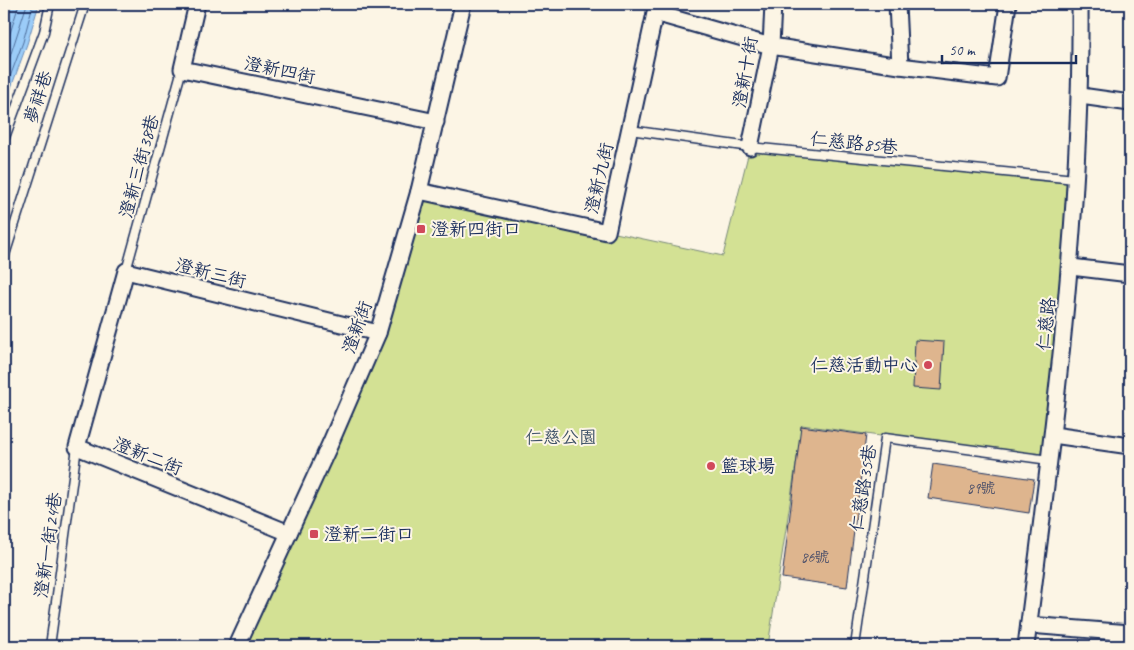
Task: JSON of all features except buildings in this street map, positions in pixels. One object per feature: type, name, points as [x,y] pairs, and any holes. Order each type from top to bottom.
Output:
[{"type":"street","points":[[182,69],[197,4]]},
{"type":"street","name":"澄新街","points":[[237,646],[330,444],[378,333],[419,191],[463,4]]},
{"type":"street","name":"澄新十街","points":[[750,148],[771,46],[773,4]]},
{"type":"street","points":[[897,4],[900,66]]},
{"type":"street","points":[[656,9],[771,46],[900,66],[997,78],[1008,4]]},
{"type":"street","name":"仁慈路","points":[[1026,646],[1053,435],[1071,267],[1081,96],[1080,4]]},
{"type":"street","name":"澄新九街","points":[[419,191],[607,232],[656,9]]},
{"type":"street","name":"澄新四街","points":[[182,69],[436,122]]},
{"type":"street","points":[[1081,96],[1130,103]]},
{"type":"street","points":[[1071,267],[1130,274]]},
{"type":"street","points":[[76,447],[126,271]]},
{"type":"street","name":"澄新三街","points":[[126,271],[378,333]]},
{"type":"street","points":[[1053,435],[1130,446]]},
{"type":"street","name":"澄新二街","points":[[76,447],[289,533]]},
{"type":"street","points":[[1029,625],[1130,633]]},
{"type":"lane","points":[[4,140],[44,32],[50,4]]},
{"type":"lane","name":"夢祥巷","points":[[4,258],[84,4]]},
{"type":"lane","name":"澄新三街38巷","points":[[126,271],[182,69]]},
{"type":"lane","name":"仁慈路85巷","points":[[630,130],[750,148],[1075,179]]},
{"type":"lane","name":"仁慈路35巷","points":[[855,646],[885,438],[1049,460]]},
{"type":"lane","name":"澄新一街24巷","points":[[50,646],[76,447]]},
{"type":"green space","name":"仁慈公園","points":[[750,147],[1075,179],[1049,460],[802,425],[768,646],[237,646],[378,333],[419,191],[723,256]]},
{"type":"water","points":[[4,4],[39,4],[27,44],[4,107]]},
{"type":"place","name":"澄新四街口","points":[[421,229]]},
{"type":"place","name":"仁慈活動中心","points":[[928,365]]},
{"type":"place","name":"籃球場","points":[[711,466]]},
{"type":"place","name":"澄新二街口","points":[[314,534]]}]
